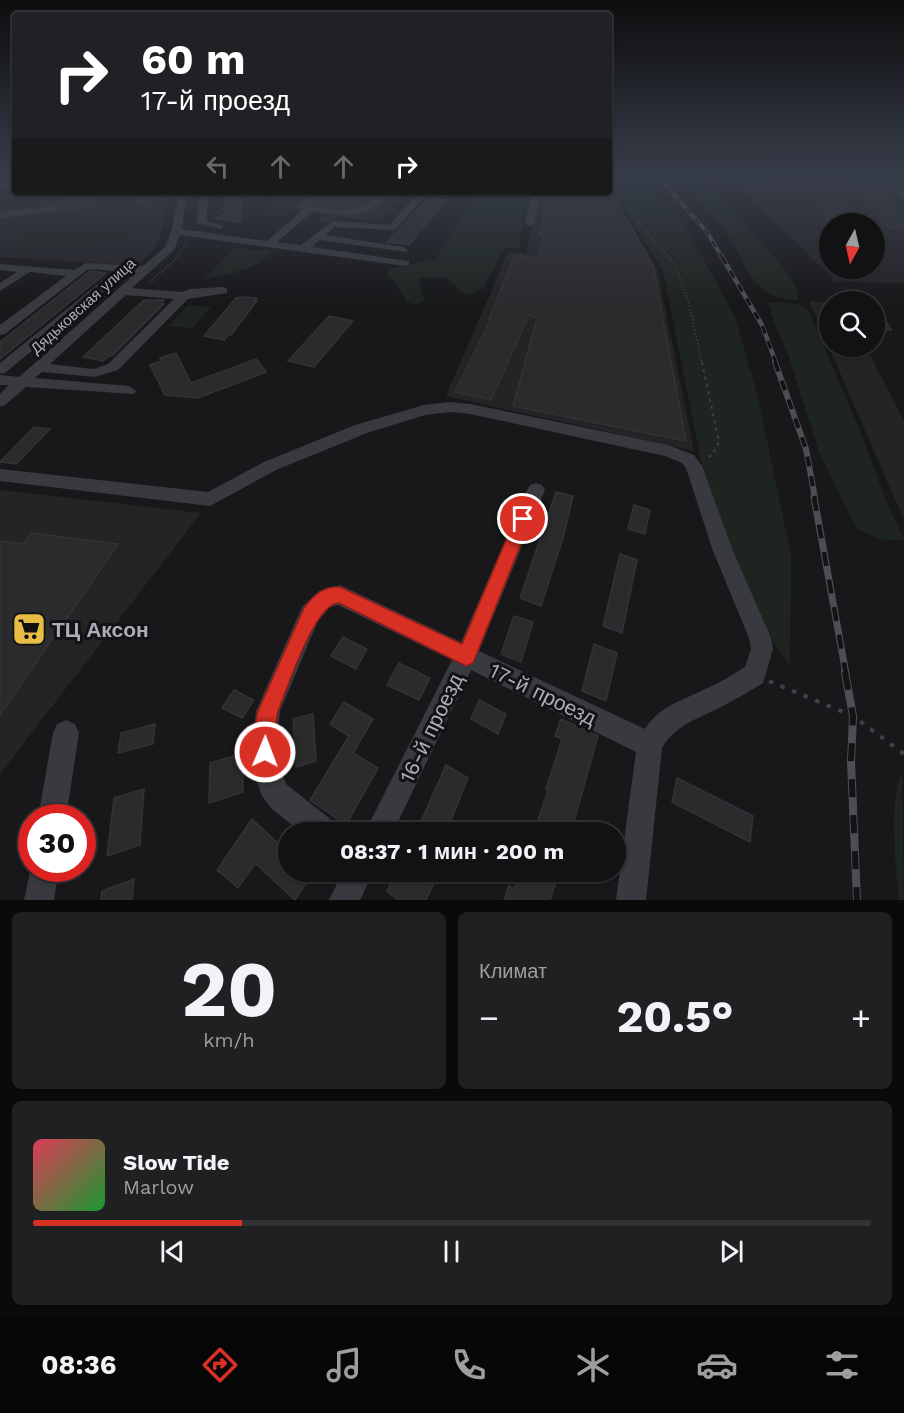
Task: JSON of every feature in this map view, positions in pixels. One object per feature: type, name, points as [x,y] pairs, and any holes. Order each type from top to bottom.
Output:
[{"type":"street","name":"Дядьковская улица","points":[[0,402],[170,248],[178,219]]},
{"type":"street","points":[[202,219],[201,223],[206,225],[280,236]]},
{"type":"street","points":[[270,243],[280,236],[295,219]]},
{"type":"street","points":[[304,248],[330,225],[390,229],[399,219]]},
{"type":"street","points":[[530,223],[531,219]]},
{"type":"street","points":[[176,231],[405,263]]},
{"type":"street","points":[[296,238],[403,250]]},
{"type":"street","points":[[0,331],[86,266],[148,270]]},
{"type":"street","points":[[0,267],[75,273]]},
{"type":"street","points":[[0,370],[125,268]]},
{"type":"street","points":[[0,288],[28,269]]},
{"type":"street","points":[[124,291],[184,296]]},
{"type":"street","points":[[39,367],[91,373],[113,368],[184,296],[190,293],[223,291]]},
{"type":"street","points":[[0,380],[129,392]]},
{"type":"street","points":[[0,475],[210,499],[270,466],[324,443],[405,414],[450,407],[470,409],[668,451],[688,459],[694,466],[723,551],[760,638],[762,649],[755,675],[714,698],[674,716],[659,729],[650,745],[631,900]]},
{"type":"street","name":"16-й проезд","points":[[384,822],[466,656],[536,490]]},
{"type":"street","name":"17-й проезд","points":[[311,822],[274,793],[268,774],[264,727],[268,711],[310,614],[321,600],[332,594],[340,595],[650,745]]},
{"type":"street","points":[[54,804],[66,733]]},
{"type":"street","points":[[39,900],[42,882]]},
{"type":"street","points":[[344,900],[354,882]]},
{"type":"path","points":[[636,219],[675,265],[689,304],[718,442],[716,452],[709,458],[688,459]]},
{"type":"path","points":[[755,675],[853,716],[904,754]]},
{"type":"shaded area","points":[[0,219],[163,219],[160,236],[153,251],[139,263],[112,264],[0,257]]},
{"type":"shaded area","points":[[70,219],[136,219],[129,239],[12,251],[31,223]]},
{"type":"shaded area","points":[[320,219],[335,219],[330,223],[317,222]]},
{"type":"shaded area","points":[[460,219],[523,219],[519,248],[506,248],[483,288],[466,296],[446,277],[419,278],[424,300],[417,305],[407,302],[396,283],[386,274],[391,269],[436,259]]},
{"type":"shaded area","points":[[533,219],[628,219],[658,272],[694,451],[446,396],[508,252],[526,253]]},
{"type":"shaded area","points":[[631,219],[680,219],[734,314],[758,397],[791,556],[790,666],[722,565],[663,271]]},
{"type":"shaded area","points":[[715,219],[742,219],[786,271],[798,290],[798,300],[782,299],[769,294],[760,286]]},
{"type":"shaded area","points":[[773,219],[819,219],[819,266]]},
{"type":"shaded area","points":[[885,219],[904,219],[904,283],[835,282],[832,279],[885,279]]},
{"type":"shaded area","points":[[235,248],[273,251],[250,267],[204,279]]},
{"type":"shaded area","points":[[809,301],[819,302],[819,324]]},
{"type":"shaded area","points":[[768,303],[797,304],[808,309],[819,335],[819,357],[829,357],[862,435],[886,501],[904,539],[884,541],[857,529],[819,452],[789,357]]},
{"type":"shaded area","points":[[188,305],[211,307],[192,328],[168,326]]},
{"type":"shaded area","points":[[833,357],[871,357],[904,421],[904,520]]},
{"type":"shaded area","points":[[0,490],[201,513],[0,774]]},
{"type":"shaded area","points":[[902,773],[904,900],[899,900],[894,817],[895,800]]},
{"type":"building","points":[[217,219],[242,219],[242,222]]},
{"type":"building","points":[[409,219],[430,219],[409,245],[387,242]]},
{"type":"building","points":[[543,219],[626,219],[653,265],[686,441],[513,406],[537,318],[529,315],[491,400],[455,392],[491,319],[489,319],[515,255],[537,258],[544,237],[539,236]]},
{"type":"building","points":[[885,219],[904,219],[904,230],[889,228]]},
{"type":"building","points":[[90,271],[106,273],[0,359],[0,342]]},
{"type":"building","points":[[236,298],[257,298],[254,301],[257,301],[231,335],[224,340],[204,336]]},
{"type":"building","points":[[144,300],[164,300],[161,304],[164,304],[112,356],[103,361],[83,357]]},
{"type":"building","points":[[329,316],[353,321],[314,367],[288,361]]},
{"type":"building","points":[[885,319],[891,330],[885,329]]},
{"type":"building","points":[[176,353],[191,383],[256,359],[266,372],[198,398],[165,395],[150,365],[161,361],[160,358]]},
{"type":"building","points":[[34,427],[50,429],[16,464],[0,462]]},
{"type":"building","points":[[556,492],[573,496],[563,538],[541,606],[520,598]]},
{"type":"building","points":[[634,505],[650,510],[645,534],[628,529]]},
{"type":"building","name":"ТЦ Аксон","points":[[32,533],[118,544],[0,715],[0,541],[23,544]]},
{"type":"building","points":[[620,554],[637,560],[622,633],[603,626]]},
{"type":"building","points":[[514,616],[533,622],[521,662],[501,654]]},
{"type":"building","points":[[343,637],[367,649],[356,669],[331,656]]},
{"type":"building","points":[[594,644],[617,653],[606,701],[582,691]]},
{"type":"building","points":[[399,663],[430,678],[419,700],[387,685]]},
{"type":"building","points":[[234,690],[254,700],[242,718],[222,708]]},
{"type":"building","points":[[479,700],[506,714],[498,734],[471,719]]},
{"type":"building","points":[[344,702],[373,719],[353,753],[378,768],[348,822],[342,822],[310,800],[349,736],[330,724]]},
{"type":"building","points":[[313,714],[316,761],[296,767],[293,719]]},
{"type":"building","points":[[561,719],[598,736],[574,822],[537,822],[562,739],[555,736]]},
{"type":"building","points":[[155,724],[153,744],[118,753],[121,733]]},
{"type":"building","points":[[243,753],[243,792],[209,803],[210,763]]},
{"type":"building","points":[[446,765],[468,778],[450,822],[421,822]]},
{"type":"building","points":[[677,778],[753,816],[750,842],[672,802]]},
{"type":"building","points":[[144,789],[140,845],[107,856],[114,798]]},
{"type":"building","points":[[252,819],[278,844],[278,882],[307,882],[295,900],[255,863],[238,888],[217,870]]},
{"type":"building","points":[[134,879],[132,900],[101,900],[102,891]]},
{"type":"building","points":[[392,882],[429,882],[433,885],[426,900],[398,900],[387,891]]},
{"type":"building","points":[[516,882],[556,882],[550,900],[504,900],[509,885],[514,889]]},
{"type":"railway","points":[[695,219],[707,232],[723,259]]},
{"type":"railway","points":[[722,257],[762,325],[776,363]]},
{"type":"railway","points":[[775,362],[806,449],[815,498]]},
{"type":"railway","points":[[814,497],[846,674]]},
{"type":"railway","points":[[845,672],[853,716],[851,761],[857,900]]},
{"type":"place","name":"ТЦ Аксон","points":[[29,629]]},
{"type":"route","points":[[265,752],[264,727],[268,711],[310,614],[321,600],[332,594],[340,595],[466,656],[523,519]]}]
